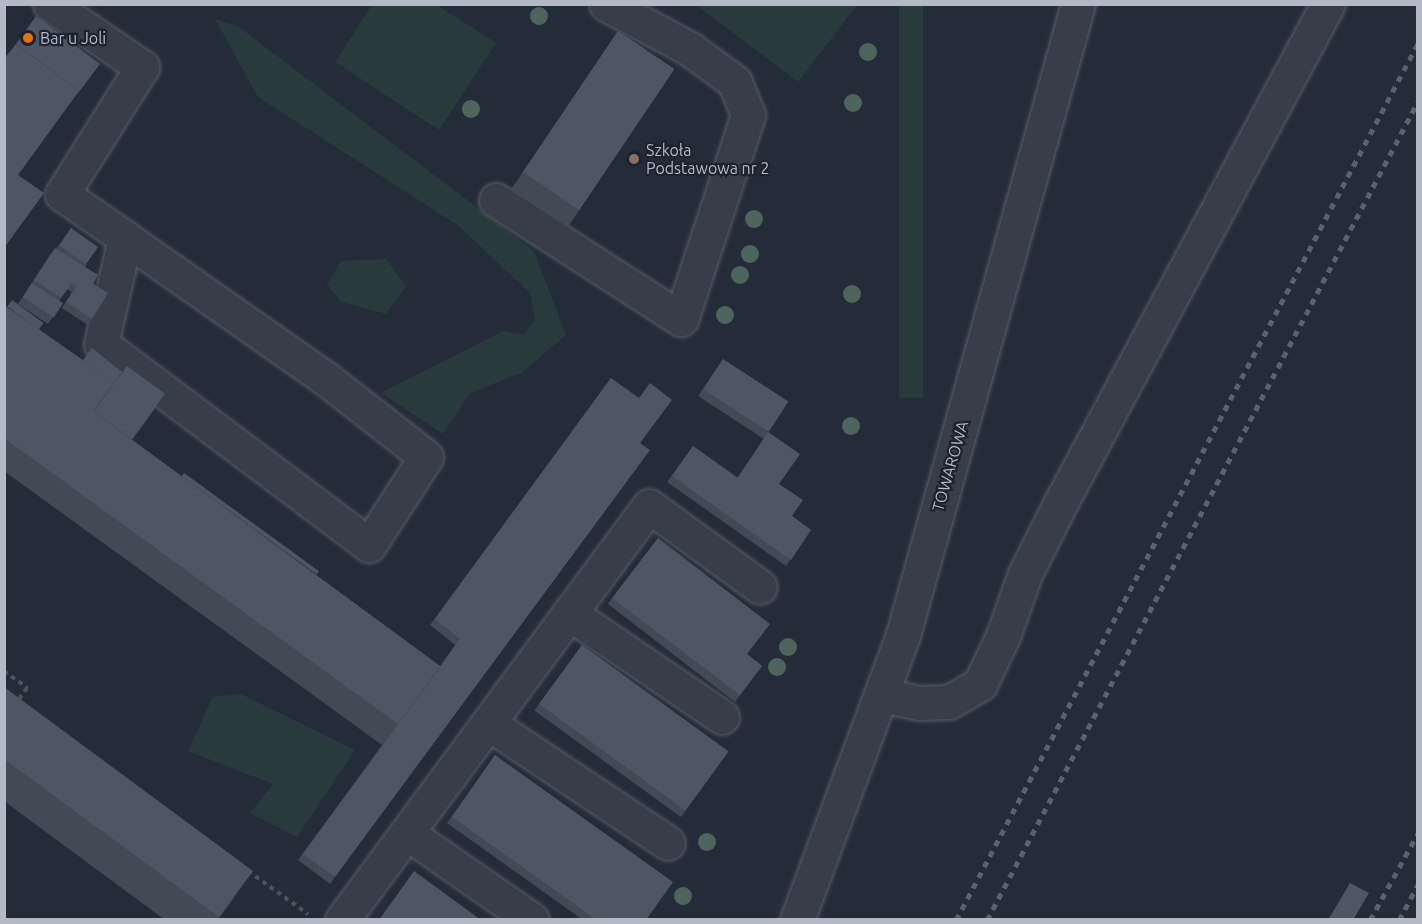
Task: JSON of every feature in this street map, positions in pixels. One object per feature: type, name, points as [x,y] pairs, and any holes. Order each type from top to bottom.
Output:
[{"type":"street","points":[[50,4],[142,68],[62,194],[125,238],[325,378],[426,457],[369,545],[101,344],[125,238]]},
{"type":"street","points":[[496,200],[681,319],[748,115],[735,82],[690,49],[606,4]]},
{"type":"street","name":"TOWAROWA","points":[[797,920],[903,634],[1078,4]]},
{"type":"street","points":[[882,695],[921,703],[949,702],[980,684],[1059,506],[1328,4]]},
{"type":"street","points":[[342,920],[649,506],[760,587]]},
{"type":"street","points":[[569,614],[722,717]]},
{"type":"street","points":[[488,723],[668,843]]},
{"type":"street","points":[[407,833],[532,920]]},
{"type":"path","points":[[4,671],[27,688],[17,702],[27,709]]},
{"type":"path","points":[[238,863],[315,920]]},
{"type":"shaded area","points":[[372,5],[437,5],[496,43],[439,130],[335,62]]},
{"type":"shaded area","points":[[696,5],[857,5],[798,82]]},
{"type":"shaded area","points":[[899,5],[923,5],[923,398],[899,398]]},
{"type":"shaded area","points":[[215,19],[239,27],[534,251],[566,335],[521,373],[470,393],[443,434],[381,393],[503,331],[524,335],[535,320],[530,293],[459,226],[258,97]]},
{"type":"shaded area","points":[[386,259],[406,286],[386,314],[342,302],[327,285],[341,261]]},
{"type":"shaded area","points":[[241,694],[355,750],[297,837],[250,813],[273,784],[188,751],[213,697]]},
{"type":"building","points":[[36,16],[100,64],[76,96],[79,91],[16,44]]},
{"type":"building","points":[[618,31],[674,69],[579,210],[523,172]]},
{"type":"building","points":[[16,44],[79,91],[18,175],[44,193],[4,248],[4,59]]},
{"type":"building","points":[[71,228],[98,247],[86,264],[59,245]]},
{"type":"building","points":[[55,248],[98,275],[93,284],[108,293],[92,319],[66,302],[77,286],[72,283],[61,298],[34,280]]},
{"type":"building","points":[[32,283],[63,303],[54,317],[23,297]]},
{"type":"building","points":[[12,300],[44,323],[39,329],[7,306]]},
{"type":"building","points":[[4,305],[114,382],[93,411],[440,666],[398,724],[4,438]]},
{"type":"building","points":[[92,348],[122,372],[108,392],[114,382],[83,360]]},
{"type":"building","points":[[723,359],[788,401],[769,432],[703,389]]},
{"type":"building","points":[[127,366],[165,394],[132,439],[94,411]]},
{"type":"building","points":[[611,378],[639,398],[650,383],[672,400],[640,443],[650,450],[335,877],[303,854],[460,639],[435,619]]},
{"type":"building","points":[[768,432],[800,454],[779,484],[803,500],[792,516],[811,530],[791,560],[672,476],[693,446],[738,478]]},
{"type":"building","points":[[184,473],[319,571],[317,574],[182,476]]},
{"type":"building","points":[[658,538],[770,624],[747,654],[762,666],[740,695],[612,598]]},
{"type":"building","points":[[582,645],[728,751],[686,810],[539,704]]},
{"type":"building","points":[[4,687],[253,871],[219,917],[4,759]]},
{"type":"building","points":[[495,755],[673,882],[646,920],[597,920],[452,817]]},
{"type":"building","points":[[414,871],[481,920],[379,920]]},
{"type":"building","points":[[1350,883],[1369,893],[1353,920],[1328,920]]},
{"type":"railway","points":[[956,920],[1418,43]]},
{"type":"railway","points":[[987,920],[1418,101]]},
{"type":"railway","points":[[1370,920],[1418,833]]},
{"type":"railway","points":[[1399,920],[1418,885]]},
{"type":"place","name":"Bar u Joli","points":[[28,38]]},
{"type":"place","name":"Szkoła Podstawowa nr 2","points":[[634,159]]}]
